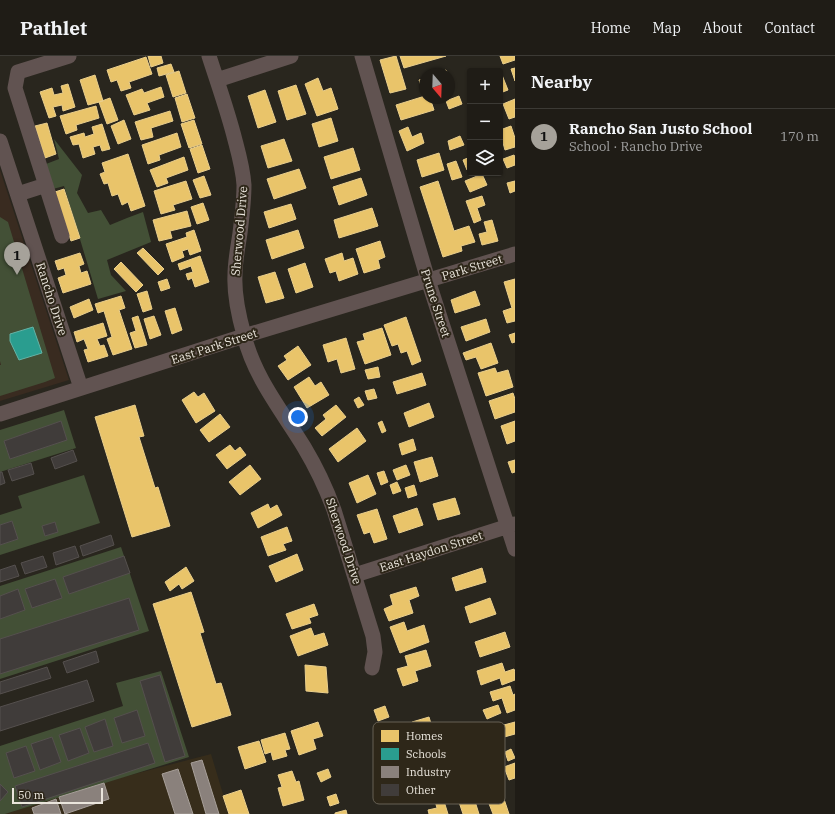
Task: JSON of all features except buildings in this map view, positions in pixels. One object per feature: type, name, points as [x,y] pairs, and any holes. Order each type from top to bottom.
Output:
[{"type":"street","points":[[62,236],[15,88],[18,72],[69,56]]},
{"type":"street","name":"Sherwood Drive","points":[[209,56],[242,166],[244,184],[243,209],[237,247],[235,274],[236,292],[244,336],[250,354],[268,392],[305,448],[319,473],[334,510],[373,636],[375,652],[372,668]]},
{"type":"street","points":[[217,80],[291,56]]},
{"type":"street","name":"Prune Street","points":[[362,56],[428,280],[512,525],[515,549]]},
{"type":"street","name":"Rancho Drive","points":[[0,141],[81,388]]},
{"type":"street","points":[[18,194],[46,185]]},
{"type":"street","name":"Park Street","points":[[428,280],[515,254]]},
{"type":"street","name":"East Park Street","points":[[0,414],[244,336],[428,280]]},
{"type":"street","name":"East Haydon Street","points":[[355,575],[512,525]]},
{"type":"shaded area","points":[[0,170],[69,380],[0,401]]},
{"type":"shaded area","points":[[211,754],[229,814],[5,814],[123,777]]},
{"type":"green space","points":[[54,139],[82,175],[77,193],[88,213],[101,210],[110,225],[143,212],[151,242],[107,260],[111,275],[126,291],[98,299],[64,186],[53,189],[46,164],[59,159]]},
{"type":"green space","points":[[0,217],[8,222],[55,378],[0,396],[1,365]]},
{"type":"green space","points":[[64,410],[76,448],[0,472],[0,430]]},
{"type":"green space","points":[[84,475],[100,523],[0,555],[0,515],[22,508],[18,496]]},
{"type":"green space","points":[[121,547],[149,631],[0,679],[0,586]]},
{"type":"green space","points":[[161,671],[189,757],[5,814],[0,814],[0,746],[123,706],[116,683]]},
{"type":"place","name":"Rancho San Justo School","points":[[17,275]]}]
